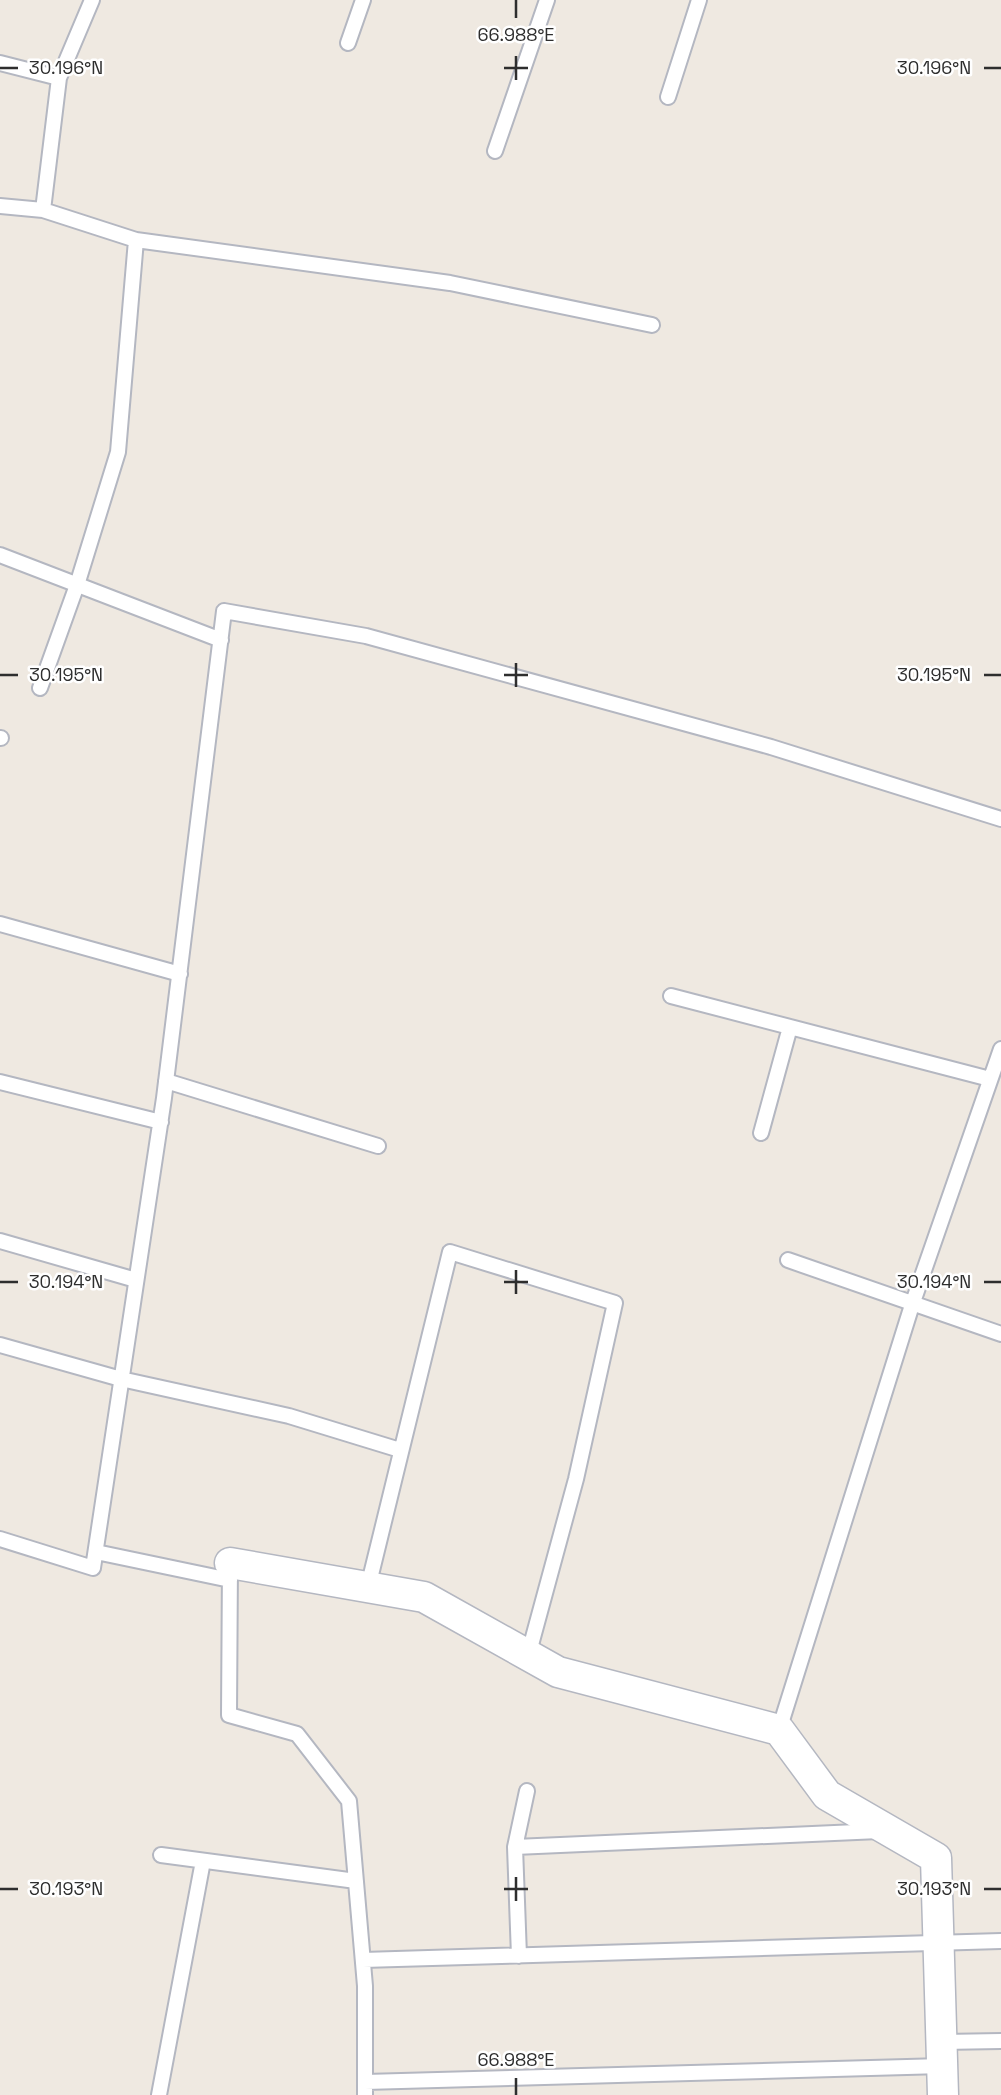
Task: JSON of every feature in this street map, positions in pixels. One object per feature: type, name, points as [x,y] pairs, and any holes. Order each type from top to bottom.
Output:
[{"type":"street","points":[[230,1571],[368,1587],[424,1597],[558,1672],[779,1730],[827,1795],[936,1858],[942,2068]]},
{"type":"lane","points":[[43,210],[59,78],[92,0]]},
{"type":"lane","points":[[348,43],[363,0]]},
{"type":"lane","points":[[495,150],[547,0]]},
{"type":"lane","points":[[668,97],[699,0]]},
{"type":"lane","points":[[0,63],[59,78]]},
{"type":"lane","points":[[0,206],[43,210],[136,240],[450,283],[652,325]]},
{"type":"lane","points":[[40,688],[77,584],[118,452],[136,240]]},
{"type":"lane","points":[[0,555],[221,640]]},
{"type":"lane","points":[[0,1539],[93,1568],[161,1122],[224,611],[366,636],[771,747],[1001,819]]},
{"type":"lane","points":[[0,924],[180,974]]},
{"type":"lane","points":[[671,996],[990,1079]]},
{"type":"lane","points":[[761,1133],[790,1027]]},
{"type":"lane","points":[[779,1730],[912,1305],[1000,1055]]},
{"type":"lane","points":[[166,1081],[378,1146]]},
{"type":"lane","points":[[0,1082],[161,1122]]},
{"type":"lane","points":[[0,1241],[136,1280]]},
{"type":"lane","points":[[368,1587],[450,1252],[615,1303],[576,1479],[528,1656]]},
{"type":"lane","points":[[788,1260],[1001,1334]]},
{"type":"lane","points":[[0,1345],[121,1379],[289,1416],[400,1450]]},
{"type":"lane","points":[[96,1552],[230,1571],[229,1715],[297,1734],[349,1801],[363,1960],[365,2088],[942,2068],[1001,2040]]},
{"type":"lane","points":[[519,1956],[516,1847],[527,1791]]},
{"type":"lane","points":[[516,1847],[888,1830]]},
{"type":"lane","points":[[161,1855],[356,1881]]},
{"type":"lane","points":[[159,2095],[203,1861]]},
{"type":"lane","points":[[363,1960],[1001,1941]]}]
